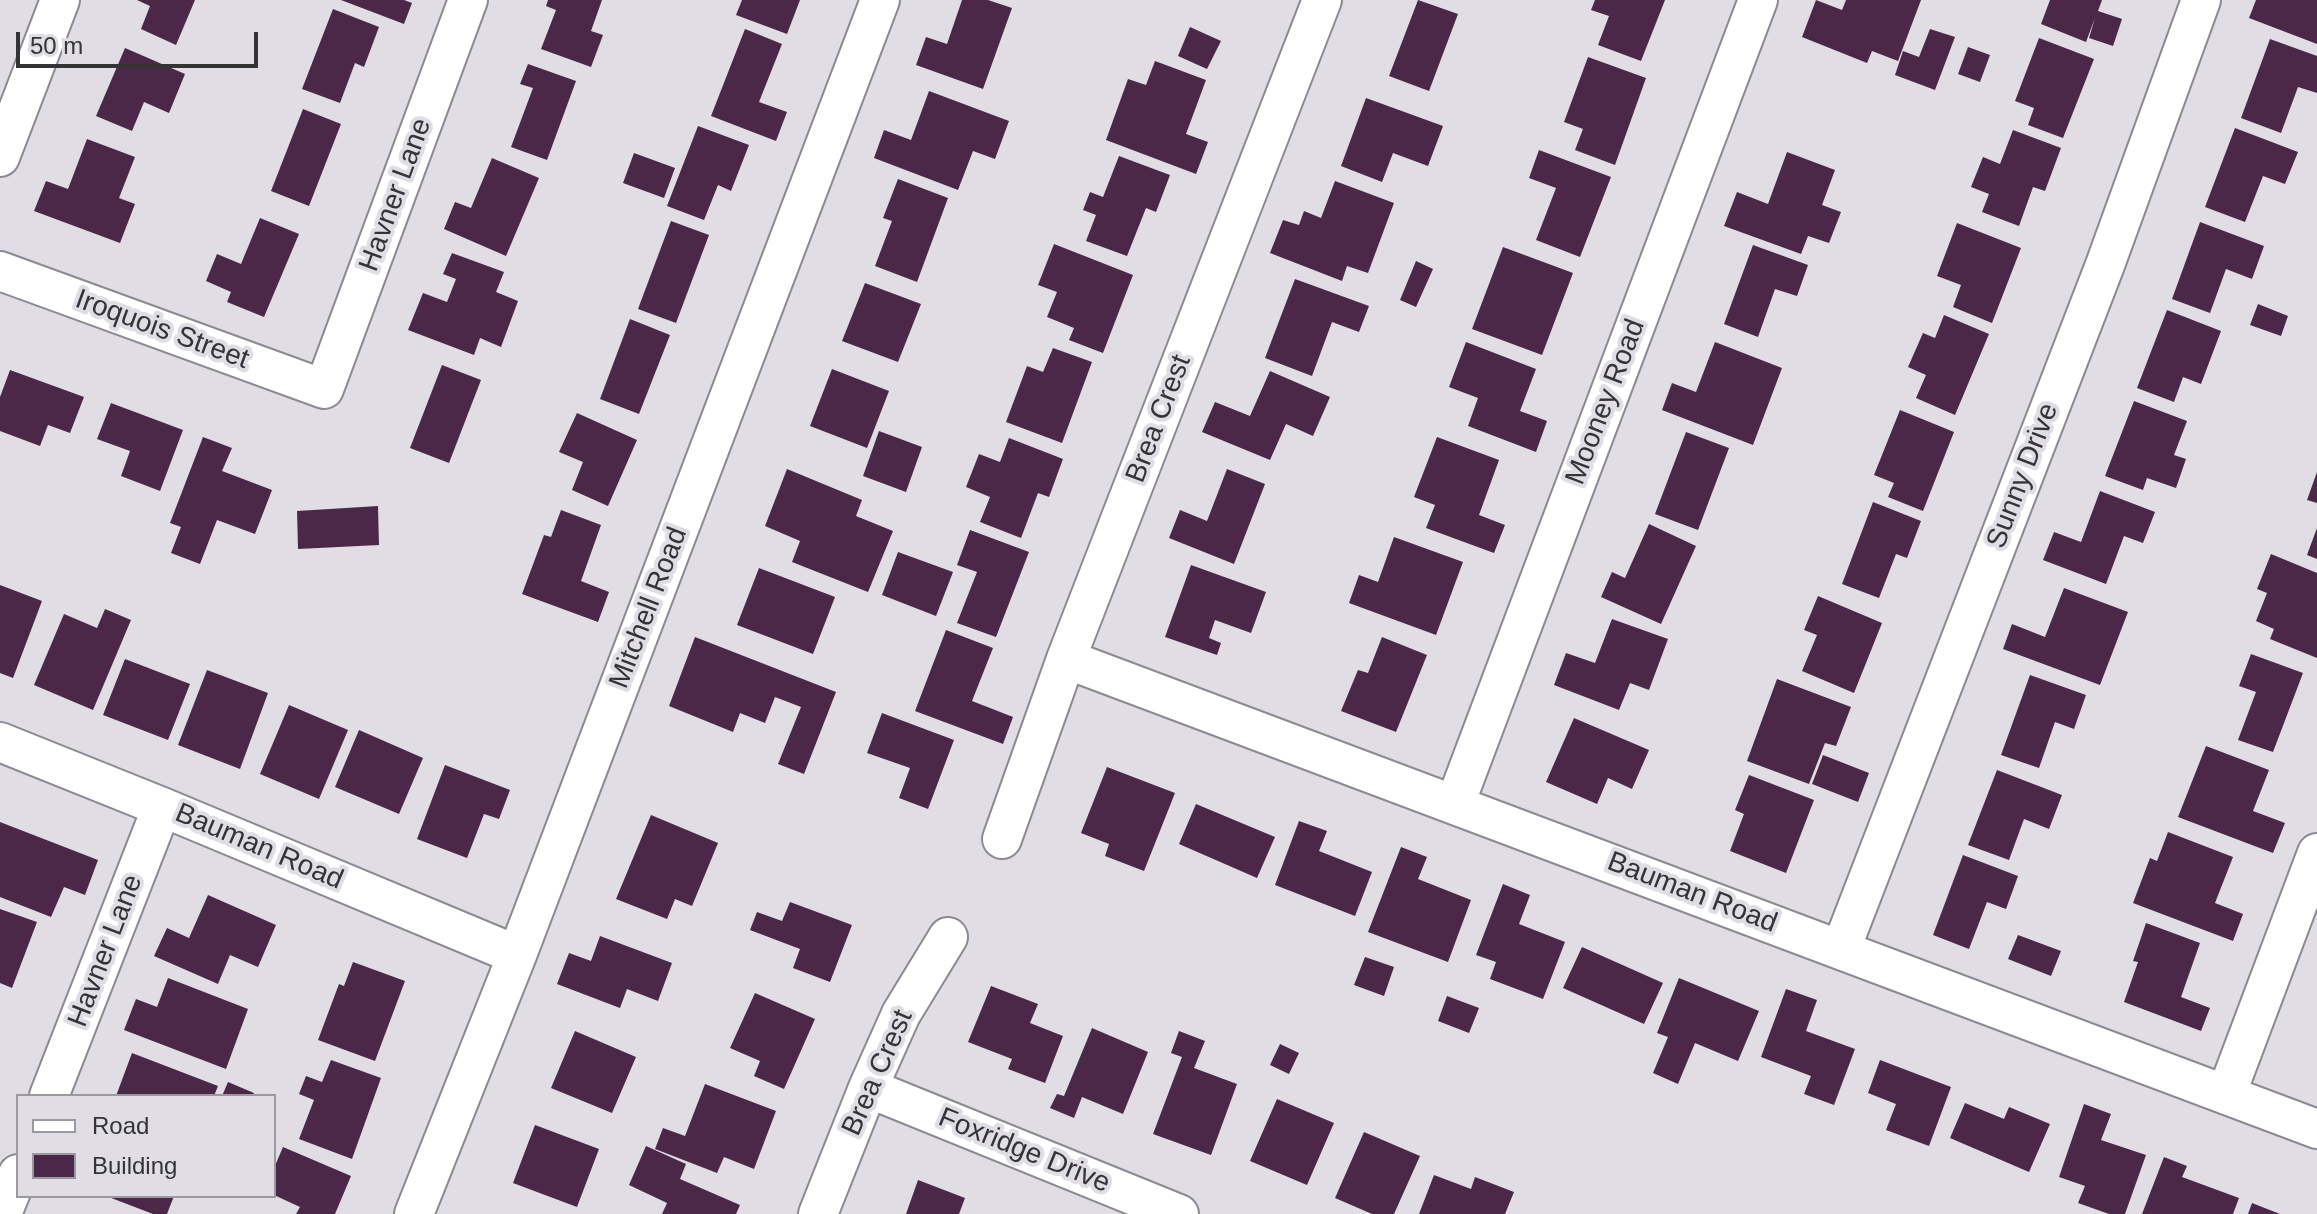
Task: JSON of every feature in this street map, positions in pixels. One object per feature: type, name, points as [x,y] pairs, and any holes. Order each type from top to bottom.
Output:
[{"type":"street","points":[[0,157],[60,0]]},
{"type":"street","name":"Havner Lane","points":[[324,389],[468,0]]},
{"type":"street","name":"Mitchell Road","points":[[414,1214],[517,955],[880,0]]},
{"type":"street","name":"Brea Crest","points":[[1002,839],[1066,659],[1322,0]]},
{"type":"street","name":"Mooney Road","points":[[1455,804],[1758,0]]},
{"type":"street","name":"Sunny Drive","points":[[1841,949],[2099,279],[2201,0]]},
{"type":"street","name":"Iroquois Street","points":[[0,271],[324,389]]},
{"type":"street","name":"Bauman Road","points":[[1066,659],[2317,1129]]},
{"type":"street","name":"Bauman Road","points":[[0,742],[517,955]]},
{"type":"street","name":"Havner Lane","points":[[50,1094],[162,807]]},
{"type":"street","points":[[2226,1095],[2317,853]]},
{"type":"street","name":"Brea Crest","points":[[818,1214],[901,1014],[948,937]]},
{"type":"street","name":"Foxridge Drive","points":[[868,1088],[1179,1214]]},
{"type":"street","points":[[2,1214],[16,1179]]},
{"type":"building","points":[[137,0],[195,0],[176,45],[141,29],[150,6]]},
{"type":"building","points":[[341,0],[404,0],[412,3],[404,24]]},
{"type":"building","points":[[548,0],[602,0],[591,31],[603,35],[591,67],[541,49],[556,10],[546,6]]},
{"type":"building","points":[[742,0],[800,0],[787,34],[736,15]]},
{"type":"building","points":[[962,0],[988,0],[1012,8],[983,89],[916,65],[926,37],[947,44]]},
{"type":"building","points":[[1418,0],[1458,14],[1429,91],[1389,76]]},
{"type":"building","points":[[1595,0],[1665,0],[1641,61],[1598,45],[1609,16],[1591,10]]},
{"type":"building","points":[[1816,0],[1842,10],[1846,0],[1921,0],[1898,61],[1872,51],[1867,63],[1802,37]]},
{"type":"building","points":[[2050,0],[2102,0],[2098,11],[2122,19],[2113,46],[2089,38],[2095,18],[2086,42],[2041,24]]},
{"type":"building","points":[[2256,0],[2317,0],[2317,44],[2249,18]]},
{"type":"building","points":[[333,9],[379,27],[364,67],[355,63],[340,103],[302,89]]},
{"type":"building","points":[[1190,27],[1221,41],[1207,69],[1178,56]]},
{"type":"building","points":[[745,29],[782,44],[759,102],[787,112],[776,141],[711,116]]},
{"type":"building","points":[[1930,29],[1955,37],[1935,90],[1895,75],[1903,51],[1919,57]]},
{"type":"building","points":[[2039,38],[2094,59],[2063,138],[2028,125],[2034,108],[2015,101]]},
{"type":"building","points":[[2270,39],[2317,56],[2317,93],[2298,87],[2281,133],[2241,118]]},
{"type":"building","points":[[1968,47],[1990,55],[1980,82],[1958,74]]},
{"type":"building","points":[[125,48],[185,74],[169,113],[144,102],[132,131],[96,116]]},
{"type":"building","points":[[1588,57],[1646,78],[1615,165],[1575,150],[1583,129],[1564,122]]},
{"type":"building","points":[[1155,61],[1206,80],[1186,134],[1208,142],[1196,174],[1106,140],[1128,79],[1146,85]]},
{"type":"building","points":[[528,64],[576,81],[547,160],[511,147],[533,88],[520,84]]},
{"type":"building","points":[[929,91],[1009,121],[995,159],[973,151],[958,190],[874,158],[884,130],[911,140]]},
{"type":"building","points":[[1366,98],[1443,126],[1428,166],[1393,153],[1382,182],[1341,166]]},
{"type":"building","points":[[303,109],[341,124],[309,206],[271,191]]},
{"type":"building","points":[[698,126],[749,145],[731,191],[718,185],[704,220],[667,206]]},
{"type":"building","points":[[2235,128],[2298,152],[2285,184],[2263,176],[2245,222],[2205,207]]},
{"type":"building","points":[[2013,130],[2061,148],[2045,191],[2033,187],[2019,226],[1982,212],[1989,194],[1971,187],[1983,157],[2000,164]]},
{"type":"building","points":[[87,139],[135,157],[119,198],[135,204],[120,243],[34,211],[46,181],[68,189]]},
{"type":"building","points":[[1539,150],[1611,177],[1580,257],[1536,240],[1556,188],[1529,178]]},
{"type":"building","points":[[1787,152],[1835,170],[1822,205],[1841,212],[1829,243],[1808,236],[1801,254],[1724,226],[1737,192],[1768,204]]},
{"type":"building","points":[[634,153],[675,168],[664,198],[623,183]]},
{"type":"building","points":[[1119,156],[1170,175],[1156,212],[1146,208],[1127,256],[1086,241],[1096,215],[1083,210],[1090,192],[1103,197]]},
{"type":"building","points":[[492,158],[539,178],[506,256],[444,229],[455,202],[471,208]]},
{"type":"building","points":[[898,179],[948,198],[917,282],[875,266],[892,221],[883,218]]},
{"type":"building","points":[[1335,181],[1394,203],[1368,273],[1347,266],[1342,281],[1270,253],[1283,220],[1299,225],[1304,211],[1321,218]]},
{"type":"building","points":[[260,218],[299,234],[264,317],[227,302],[231,292],[206,281],[217,254],[241,264]]},
{"type":"building","points":[[671,221],[709,235],[676,323],[638,309]]},
{"type":"building","points":[[2200,222],[2264,246],[2252,279],[2226,269],[2210,313],[2172,299]]},
{"type":"building","points":[[1957,223],[2021,248],[1992,323],[1953,307],[1961,285],[1937,276]]},
{"type":"building","points":[[1054,244],[1133,275],[1103,353],[1069,340],[1074,328],[1047,317],[1057,292],[1038,285]]},
{"type":"building","points":[[1753,245],[1808,265],[1797,296],[1775,289],[1758,337],[1724,324]]},
{"type":"building","points":[[1503,247],[1573,273],[1542,355],[1472,329]]},
{"type":"building","points":[[452,253],[504,272],[496,292],[518,301],[501,347],[480,338],[474,355],[408,330],[423,293],[447,302],[456,279],[443,274]]},
{"type":"building","points":[[1416,261],[1433,269],[1416,307],[1400,300]]},
{"type":"building","points":[[1295,279],[1369,306],[1359,332],[1332,322],[1312,376],[1265,358]]},
{"type":"building","points":[[865,283],[921,304],[898,362],[842,341]]},
{"type":"building","points":[[2258,304],[2288,316],[2281,336],[2250,325]]},
{"type":"building","points":[[2167,310],[2221,331],[2201,384],[2183,377],[2174,402],[2137,388]]},
{"type":"building","points":[[1944,315],[1989,334],[1955,415],[1916,398],[1926,375],[1908,367],[1923,333],[1935,338]]},
{"type":"building","points":[[630,319],[670,335],[639,414],[600,399]]},
{"type":"building","points":[[1466,342],[1536,369],[1520,411],[1547,421],[1536,452],[1468,426],[1478,398],[1449,387]]},
{"type":"building","points":[[1715,342],[1782,368],[1753,445],[1662,410],[1672,383],[1696,392]]},
{"type":"building","points":[[1053,348],[1092,362],[1062,443],[1006,422],[1027,366],[1043,372]]},
{"type":"building","points":[[442,365],[481,380],[449,463],[410,448]]},
{"type":"building","points":[[832,369],[889,391],[867,448],[810,426]]},
{"type":"building","points":[[10,370],[84,397],[70,433],[48,425],[40,446],[0,431],[0,397]]},
{"type":"building","points":[[1270,371],[1330,397],[1313,436],[1286,424],[1270,460],[1202,432],[1215,402],[1250,416]]},
{"type":"building","points":[[2134,401],[2187,421],[2174,455],[2186,459],[2176,488],[2147,478],[2143,490],[2105,476]]},
{"type":"building","points":[[111,403],[183,430],[160,491],[121,476],[130,451],[97,439]]},
{"type":"building","points":[[1900,410],[1954,432],[1923,511],[1888,497],[1894,483],[1874,475]]},
{"type":"building","points":[[577,413],[637,440],[608,506],[572,490],[583,462],[559,452]]},
{"type":"building","points":[[879,431],[922,447],[906,492],[863,476]]},
{"type":"building","points":[[1686,432],[1729,448],[1698,530],[1655,514]]},
{"type":"building","points":[[203,437],[232,448],[222,471],[272,490],[255,534],[217,520],[200,564],[171,553],[181,527],[170,523]]},
{"type":"building","points":[[1437,437],[1499,460],[1479,515],[1505,525],[1494,553],[1426,528],[1435,505],[1414,497]]},
{"type":"building","points":[[1009,438],[1063,459],[1049,497],[1038,493],[1021,538],[980,522],[990,497],[966,487],[979,454],[1000,462]]},
{"type":"building","points":[[787,469],[862,500],[856,516],[893,531],[868,592],[792,562],[800,541],[765,526]]},
{"type":"building","points":[[1227,469],[1265,484],[1234,564],[1169,538],[1180,510],[1207,521]]},
{"type":"building","points":[[2317,472],[2317,503],[2307,500]]},
{"type":"building","points":[[2100,491],[2155,512],[2143,543],[2124,536],[2106,584],[2043,560],[2054,532],[2081,542]]},
{"type":"building","points":[[1873,502],[1921,521],[1907,558],[1896,554],[1879,598],[1842,584]]},
{"type":"building","points":[[378,506],[379,545],[298,549],[297,511]]},
{"type":"building","points":[[561,510],[601,525],[581,581],[609,592],[598,622],[522,594],[544,535],[551,537]]},
{"type":"building","points":[[1649,524],[1696,546],[1661,624],[1601,597],[1612,572],[1625,578]]},
{"type":"building","points":[[2317,528],[2317,559],[2307,555]]},
{"type":"building","points":[[970,530],[1029,552],[996,637],[957,623],[977,572],[957,565]]},
{"type":"building","points":[[1394,537],[1463,562],[1436,635],[1349,603],[1359,575],[1378,582]]},
{"type":"building","points":[[898,552],[953,572],[936,616],[882,595]]},
{"type":"building","points":[[2271,554],[2317,573],[2317,658],[2270,639],[2274,629],[2256,621],[2267,593],[2257,589]]},
{"type":"building","points":[[1191,565],[1266,592],[1251,633],[1215,620],[1209,638],[1221,643],[1217,655],[1165,637]]},
{"type":"building","points":[[759,568],[835,597],[813,654],[737,625]]},
{"type":"building","points":[[0,585],[42,601],[13,678],[0,673]]},
{"type":"building","points":[[2064,588],[2128,612],[2100,685],[2003,649],[2012,624],[2045,637]]},
{"type":"building","points":[[1818,596],[1882,623],[1854,693],[1802,671],[1817,635],[1804,630]]},
{"type":"building","points":[[105,609],[131,620],[93,710],[34,685],[64,614],[97,628]]},
{"type":"building","points":[[1612,619],[1668,639],[1649,690],[1630,683],[1619,710],[1554,685],[1566,653],[1595,663]]},
{"type":"building","points":[[946,630],[993,648],[972,701],[1013,717],[1003,744],[915,711]]},
{"type":"building","points":[[695,637],[836,692],[804,774],[778,764],[801,707],[775,697],[765,723],[740,713],[733,732],[669,706]]},
{"type":"building","points":[[1382,637],[1427,655],[1396,732],[1341,711],[1358,670],[1368,673]]},
{"type":"building","points":[[2251,654],[2303,673],[2273,752],[2238,740],[2256,692],[2239,686]]},
{"type":"building","points":[[125,659],[190,684],[168,740],[103,715]]},
{"type":"building","points":[[207,670],[268,693],[240,769],[178,745]]},
{"type":"building","points":[[2030,675],[2086,695],[2074,729],[2055,722],[2039,768],[2001,755]]},
{"type":"building","points":[[1777,679],[1851,707],[1836,746],[1825,743],[1809,784],[1747,761]]},
{"type":"building","points":[[289,705],[348,730],[319,799],[260,774]]},
{"type":"building","points":[[882,713],[954,740],[928,809],[899,798],[910,768],[867,753]]},
{"type":"building","points":[[1574,718],[1649,750],[1632,789],[1608,778],[1597,804],[1546,782]]},
{"type":"building","points":[[359,730],[423,758],[399,814],[335,787]]},
{"type":"building","points":[[2206,746],[2269,770],[2253,811],[2285,823],[2273,853],[2178,817]]},
{"type":"building","points":[[1823,755],[1869,773],[1858,802],[1812,784]]},
{"type":"building","points":[[445,765],[510,790],[499,819],[484,814],[467,858],[417,839]]},
{"type":"building","points":[[1107,767],[1175,793],[1144,871],[1105,856],[1109,844],[1081,833]]},
{"type":"building","points":[[1997,770],[2062,795],[2049,829],[2024,819],[2009,860],[1968,845]]},
{"type":"building","points":[[1749,775],[1814,800],[1786,873],[1730,851],[1744,814],[1735,810]]},
{"type":"building","points":[[1196,804],[1275,837],[1257,878],[1179,844]]},
{"type":"building","points":[[651,815],[718,843],[692,906],[675,899],[667,919],[616,899]]},
{"type":"building","points":[[1299,821],[1327,831],[1319,851],[1372,872],[1355,916],[1275,885]]},
{"type":"building","points":[[0,822],[98,860],[85,895],[64,887],[51,917],[0,897]]},
{"type":"building","points":[[2168,832],[2233,857],[2215,903],[2243,914],[2233,941],[2133,903],[2150,858],[2157,861]]},
{"type":"building","points":[[1401,847],[1427,857],[1418,879],[1471,900],[1448,962],[1368,932]]},
{"type":"building","points":[[1963,855],[2018,876],[2006,909],[1987,902],[1969,949],[1933,935]]},
{"type":"building","points":[[1503,884],[1530,895],[1519,924],[1565,942],[1543,999],[1490,979],[1496,962],[1476,955]]},
{"type":"building","points":[[208,895],[276,925],[258,967],[230,955],[218,984],[154,956],[167,928],[189,938]]},
{"type":"building","points":[[790,902],[852,925],[830,982],[793,968],[800,949],[750,930],[757,912],[782,921]]},
{"type":"building","points":[[0,909],[37,922],[12,988],[0,983]]},
{"type":"building","points":[[2146,923],[2200,943],[2181,997],[2210,1008],[2201,1031],[2124,1002],[2138,962],[2133,961]]},
{"type":"building","points":[[2018,935],[2061,951],[2051,976],[2008,959]]},
{"type":"building","points":[[600,936],[672,963],[658,1001],[627,989],[620,1008],[557,984],[569,953],[591,961]]},
{"type":"building","points":[[1582,947],[1663,983],[1644,1024],[1563,988]]},
{"type":"building","points":[[1365,957],[1394,967],[1384,996],[1354,985]]},
{"type":"building","points":[[353,962],[405,981],[375,1061],[318,1040],[339,984],[344,986]]},
{"type":"building","points":[[168,978],[248,1009],[226,1069],[124,1030],[136,999],[157,1007]]},
{"type":"building","points":[[1679,978],[1759,1011],[1738,1061],[1695,1043],[1678,1084],[1653,1073],[1668,1037],[1657,1033]]},
{"type":"building","points":[[991,986],[1038,1004],[1030,1023],[1063,1036],[1045,1083],[1008,1069],[1012,1059],[968,1042]]},
{"type":"building","points":[[1786,989],[1817,1000],[1806,1031],[1855,1049],[1834,1105],[1804,1094],[1811,1076],[1761,1057]]},
{"type":"building","points":[[755,993],[815,1019],[784,1089],[754,1076],[760,1061],[730,1048]]},
{"type":"building","points":[[1447,996],[1479,1008],[1469,1033],[1438,1021]]},
{"type":"building","points":[[1092,1028],[1148,1052],[1123,1114],[1082,1097],[1074,1118],[1050,1108],[1057,1094],[1064,1096]]},
{"type":"building","points":[[575,1031],[636,1057],[612,1113],[551,1088]]},
{"type":"building","points":[[1179,1031],[1205,1041],[1194,1068],[1237,1084],[1211,1155],[1153,1134],[1182,1057],[1171,1053]]},
{"type":"building","points":[[1280,1044],[1299,1053],[1289,1074],[1270,1065]]},
{"type":"building","points":[[132,1053],[218,1086],[215,1094],[117,1094]]},
{"type":"building","points":[[331,1060],[381,1078],[352,1159],[299,1139],[314,1100],[299,1094],[306,1076],[322,1082]]},
{"type":"building","points":[[1880,1060],[1951,1087],[1929,1146],[1886,1130],[1896,1104],[1868,1093]]},
{"type":"building","points":[[228,1082],[254,1093],[254,1094],[223,1094]]},
{"type":"building","points":[[705,1084],[776,1111],[754,1169],[724,1157],[717,1173],[655,1149],[663,1128],[685,1136]]},
{"type":"building","points":[[1277,1099],[1334,1123],[1307,1185],[1250,1161]]},
{"type":"building","points":[[1965,1103],[2004,1119],[2009,1107],[2050,1124],[2029,1172],[1950,1138]]},
{"type":"building","points":[[2084,1104],[2111,1114],[2101,1140],[2146,1155],[2125,1214],[2109,1214],[2078,1203],[2085,1186],[2059,1177]]},
{"type":"building","points":[[535,1125],[599,1149],[577,1207],[513,1183]]},
{"type":"building","points":[[1364,1132],[1420,1156],[1394,1214],[1372,1214],[1335,1198]]},
{"type":"building","points":[[646,1146],[686,1164],[680,1179],[740,1205],[736,1214],[662,1214],[667,1203],[629,1185]]},
{"type":"building","points":[[283,1147],[351,1176],[335,1214],[296,1214],[300,1207],[276,1196],[276,1163]]},
{"type":"building","points":[[2164,1157],[2187,1166],[2182,1177],[2239,1198],[2233,1214],[2142,1214]]},
{"type":"building","points":[[1434,1175],[1471,1189],[1475,1177],[1514,1192],[1505,1214],[1419,1214]]},
{"type":"building","points":[[918,1180],[965,1198],[959,1214],[906,1214]]},
{"type":"building","points":[[111,1198],[173,1198],[167,1214],[153,1214]]},
{"type":"building","points":[[2252,1203],[2280,1214],[2248,1214]]}]
